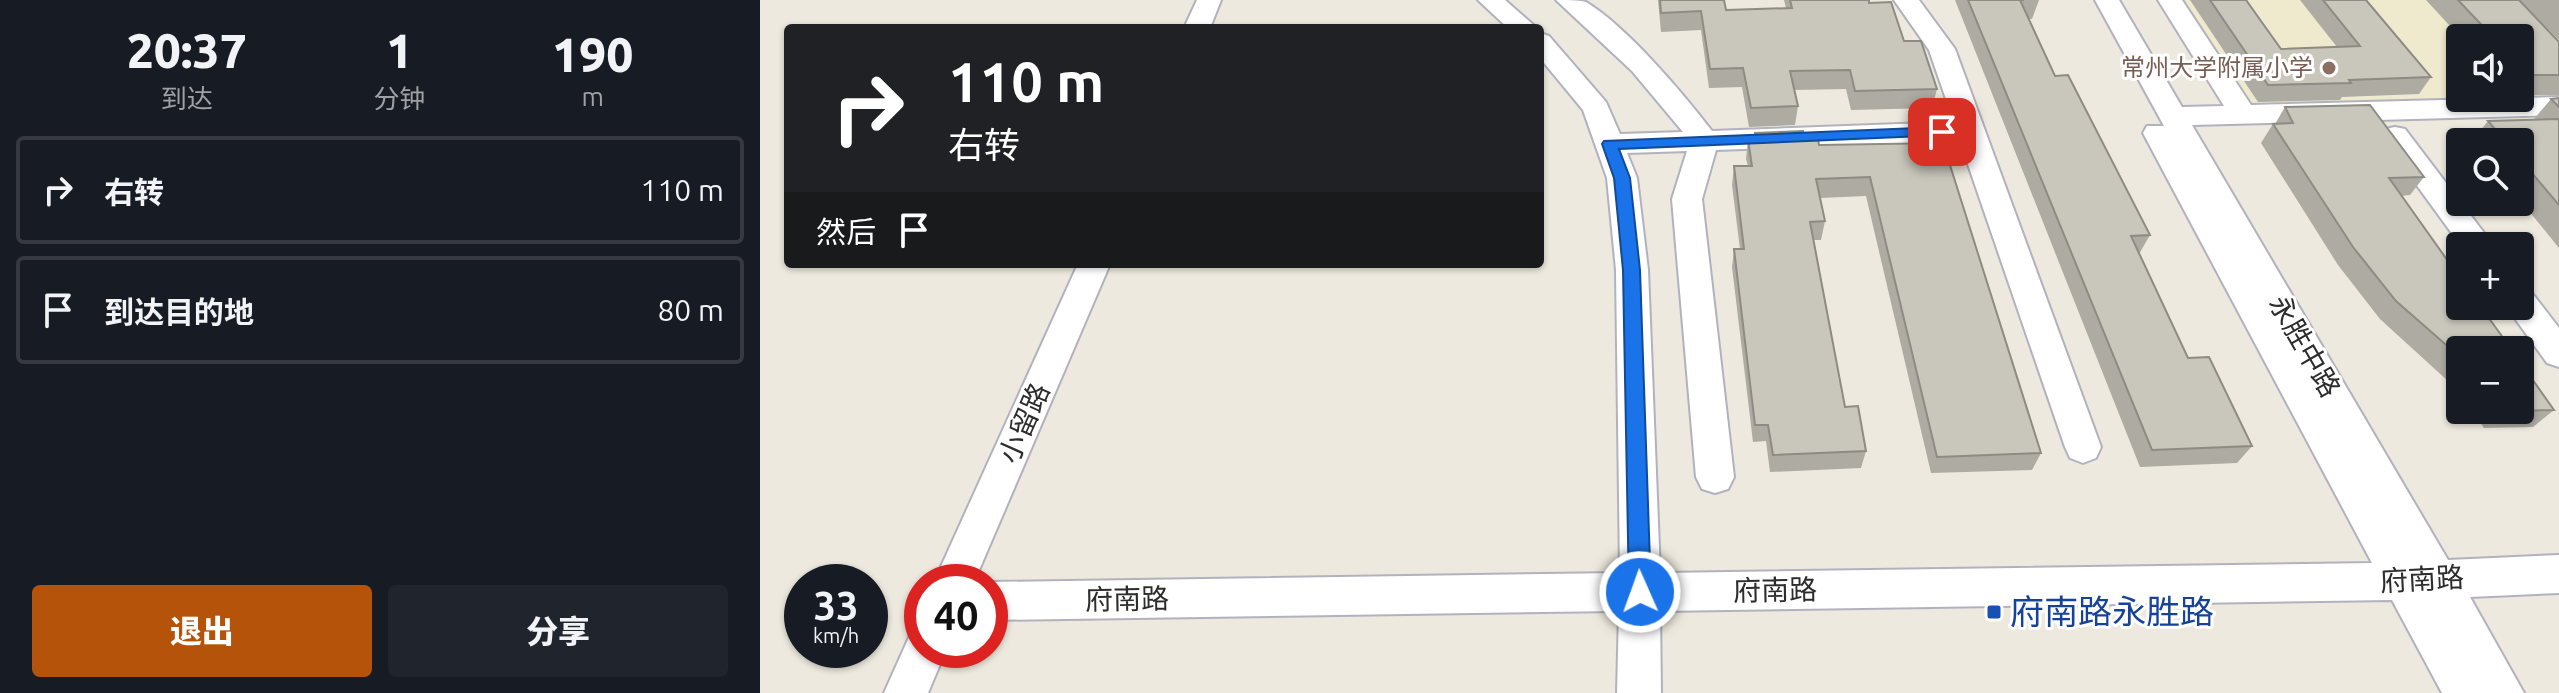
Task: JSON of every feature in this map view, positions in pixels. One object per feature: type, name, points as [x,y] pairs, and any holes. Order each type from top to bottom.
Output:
[{"type":"street","points":[[1199,24],[1209,0]]},
{"type":"street","points":[[1490,0],[1519,24]]},
{"type":"street","points":[[1568,0],[1611,34],[1672,96],[1704,141]]},
{"type":"street","points":[[1906,0],[1942,49],[2083,447]]},
{"type":"street","name":"永胜中路","points":[[2083,0],[2422,579],[2502,693]]},
{"type":"street","name":"永胜中路","points":[[2107,0],[2174,116],[2422,579],[2465,693]]},
{"type":"street","points":[[2170,0],[2243,114]]},
{"type":"street","points":[[1544,46],[1596,108],[1622,178],[1632,270],[1640,592],[1639,693]]},
{"type":"street","points":[[2174,116],[2559,106]]},
{"type":"street","points":[[1610,144],[1971,131]]},
{"type":"street","points":[[2395,136],[2467,232]]},
{"type":"street","points":[[1704,141],[1687,199],[1715,477]]},
{"type":"street","name":"小留路","points":[[962,564],[1092,268]]},
{"type":"street","points":[[2534,320],[2559,353]]},
{"type":"street","name":"府南路","points":[[1008,601],[2422,579],[2559,574]]},
{"type":"street","points":[[906,693],[917,668]]},
{"type":"shaded area","name":"常州大学附属小学","points":[[2157,0],[2559,0],[2559,118],[2233,125]]},
{"type":"building","points":[[1660,0],[1724,0],[1726,10],[1792,8],[1790,0],[1891,2],[1904,41],[1921,41],[1937,89],[1855,91],[1850,70],[1790,71],[1798,106],[1751,108],[1743,68],[1710,69],[1701,11],[1661,13]]},
{"type":"building","points":[[1968,0],[2020,0],[2055,76],[2068,75],[2150,235],[2131,236],[2188,358],[2209,357],[2252,446],[2152,450]]},
{"type":"building","points":[[2210,0],[2246,0],[2281,49],[2360,46],[2323,0],[2366,0],[2431,77],[2268,85]]},
{"type":"building","points":[[2458,0],[2519,0],[2559,42],[2559,75],[2534,75],[2534,24],[2481,24]]},
{"type":"building","points":[[2370,105],[2424,177],[2389,178],[2446,258],[2446,320],[2490,320],[2502,336],[2446,336],[2446,345],[2396,301],[2353,247],[2273,124],[2293,123],[2285,107]]},
{"type":"building","points":[[2559,119],[2559,205],[2534,176],[2534,128],[2494,128],[2488,121]]},
{"type":"building","points":[[1803,131],[1805,138],[1818,138],[1819,145],[1943,143],[2041,453],[1937,457],[1870,177],[1816,179],[1825,221],[1810,222],[1845,407],[1858,406],[1866,451],[1773,455],[1768,425],[1755,425],[1734,249],[1744,249],[1734,166],[1752,166],[1748,140],[1757,140],[1755,133]]},
{"type":"building","points":[[2534,382],[2554,410],[2534,410]]},
{"type":"place","name":"常州大学附属小学","points":[[2329,68]]},
{"type":"place","name":"府南路永胜路","points":[[1994,612]]},
{"type":"route","points":[[1640,592],[1632,270],[1622,178],[1610,144],[1942,132]]}]
